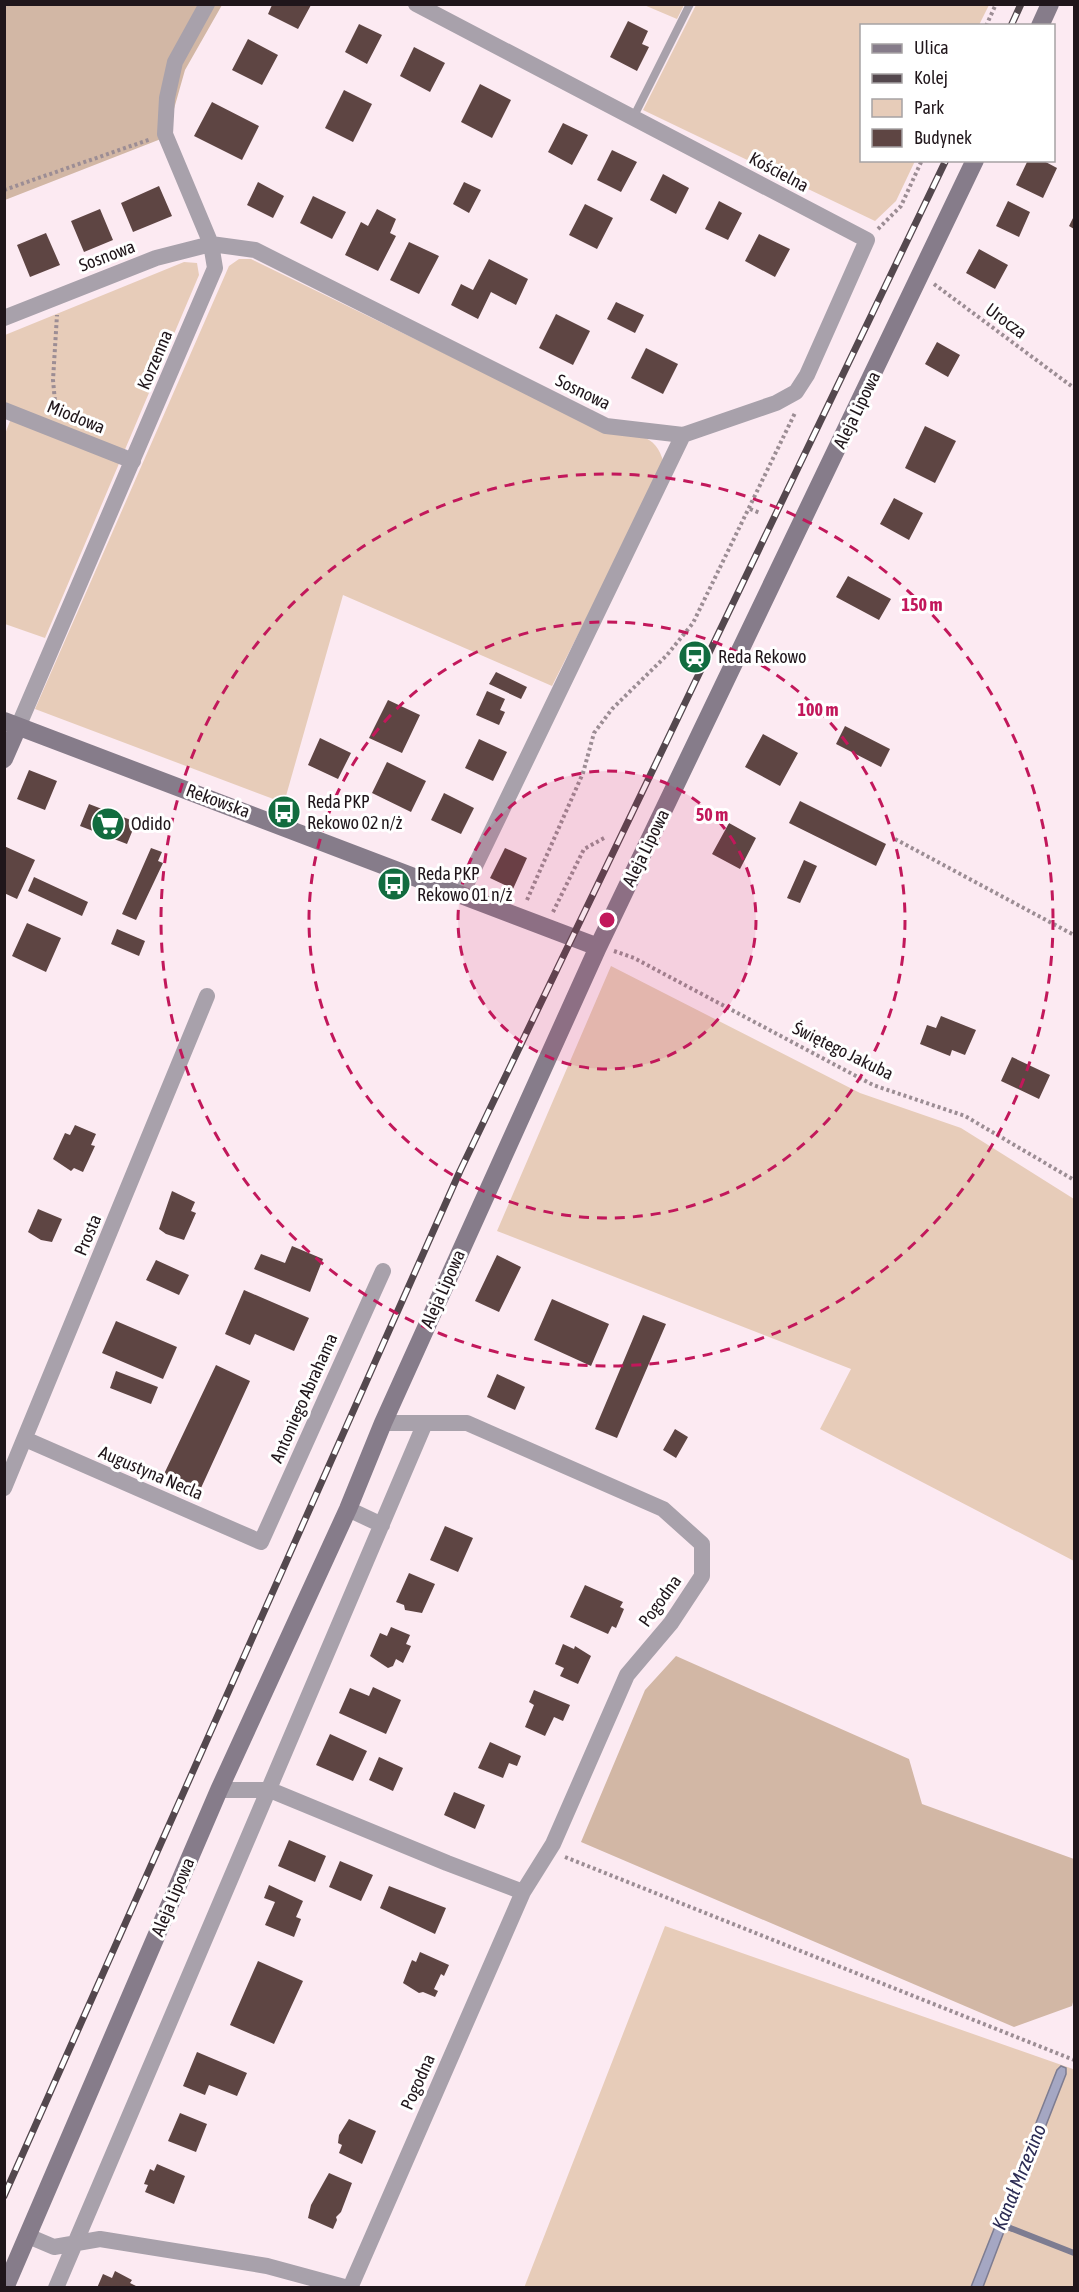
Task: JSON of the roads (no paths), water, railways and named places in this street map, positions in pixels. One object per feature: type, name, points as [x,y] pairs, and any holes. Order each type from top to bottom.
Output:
[{"type":"street","name":"Korzenna","points":[[11,724],[133,461],[215,268],[211,244],[165,134],[167,98],[175,62],[207,4]]},
{"type":"street","points":[[1041,24],[1050,4]]},
{"type":"street","name":"Kościelna","points":[[418,5],[867,240],[807,375],[796,392],[776,403],[683,435]]},
{"type":"street","name":"Aleja Lipowa","points":[[5,2288],[219,1790],[348,1509],[382,1423],[598,947],[974,162]]},
{"type":"street","name":"Sosnowa","points":[[4,318],[156,258],[211,244],[255,250],[606,426],[683,435]]},
{"type":"street","name":"Miodowa","points":[[4,410],[133,461]]},
{"type":"street","points":[[462,893],[683,435]]},
{"type":"street","points":[[4,759],[11,724]]},
{"type":"street","name":"Rekowska","points":[[11,724],[462,893],[598,947]]},
{"type":"street","name":"Prosta","points":[[4,1488],[207,996]]},
{"type":"street","name":"Antoniego Abrahama","points":[[261,1542],[382,1271]]},
{"type":"street","name":"Pogodna","points":[[28,2235],[54,2247],[100,2239],[267,2266],[349,2288],[523,1892],[549,1851],[627,1675],[671,1623],[702,1576],[702,1544],[663,1509],[467,1423],[382,1423]]},
{"type":"street","points":[[57,2288],[425,1423]]},
{"type":"street","name":"Augustyna Necla","points":[[25,1439],[261,1542]]},
{"type":"street","points":[[348,1509],[382,1525]]},
{"type":"street","points":[[219,1790],[270,1790],[523,1892]]},
{"type":"lane","points":[[633,118],[690,4]]},
{"type":"water","name":"Kanał Mrzezino","points":[[1061,2066],[1066,2068],[1066,2074],[1009,2220],[1012,2231],[1005,2229],[983,2287],[971,2287],[1057,2070]]},
{"type":"waterway","name":"Kanał Mrzezino","points":[[1005,2226],[1074,2253]]},
{"type":"railway","points":[[1012,24],[1021,4]]},
{"type":"railway","points":[[4,2196],[460,1171],[945,162]]},
{"type":"place","name":"Reda Rekowo","points":[[695,657]]},
{"type":"place","name":"Reda PKP Rekowo 02 n/ż","points":[[284,812]]},
{"type":"place","name":"Odido","points":[[108,824]]},
{"type":"place","name":"Reda PKP Rekowo 01 n/ż","points":[[394,884]]}]
